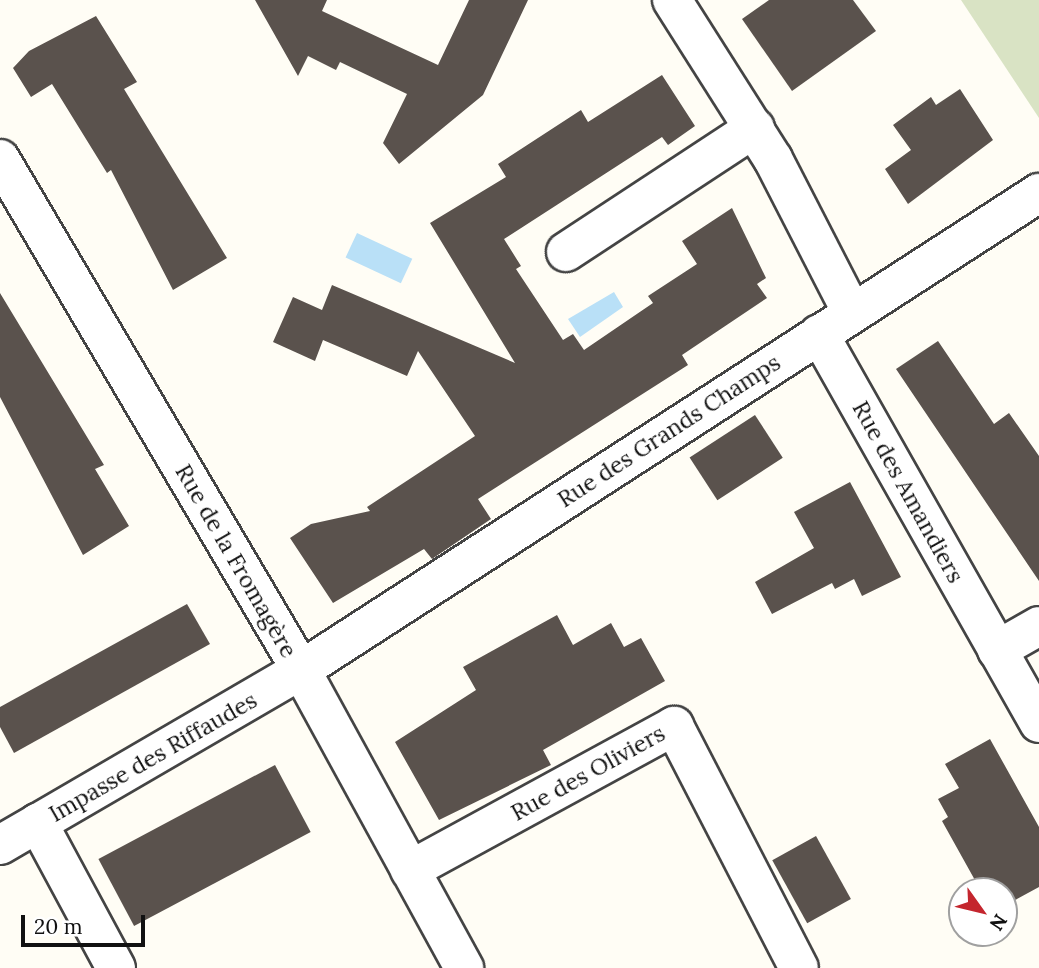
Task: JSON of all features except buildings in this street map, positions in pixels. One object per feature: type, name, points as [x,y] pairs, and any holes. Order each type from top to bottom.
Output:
[{"type":"street","points":[[672,0],[755,128],[852,313]]},
{"type":"street","points":[[566,253],[755,128]]},
{"type":"street","name":"Rue de la Fromagère","points":[[0,159],[301,670],[464,968]]},
{"type":"street","name":"Rue des Grands Champs","points":[[301,670],[1039,193]]},
{"type":"street","name":"Rue des Amandiers","points":[[818,334],[1039,723]]},
{"type":"street","points":[[997,650],[1039,626]]},
{"type":"street","name":"Impasse des Riffaudes","points":[[116,968],[38,823],[301,670]]},
{"type":"street","name":"Rue des Oliviers","points":[[410,870],[674,726],[799,968]]},
{"type":"street","points":[[0,845],[38,823]]},
{"type":"green space","points":[[961,0],[1039,0],[1039,118]]},
{"type":"water","points":[[357,233],[412,259],[401,283],[346,257]]},
{"type":"water","points":[[614,292],[623,307],[580,337],[568,319]]}]
